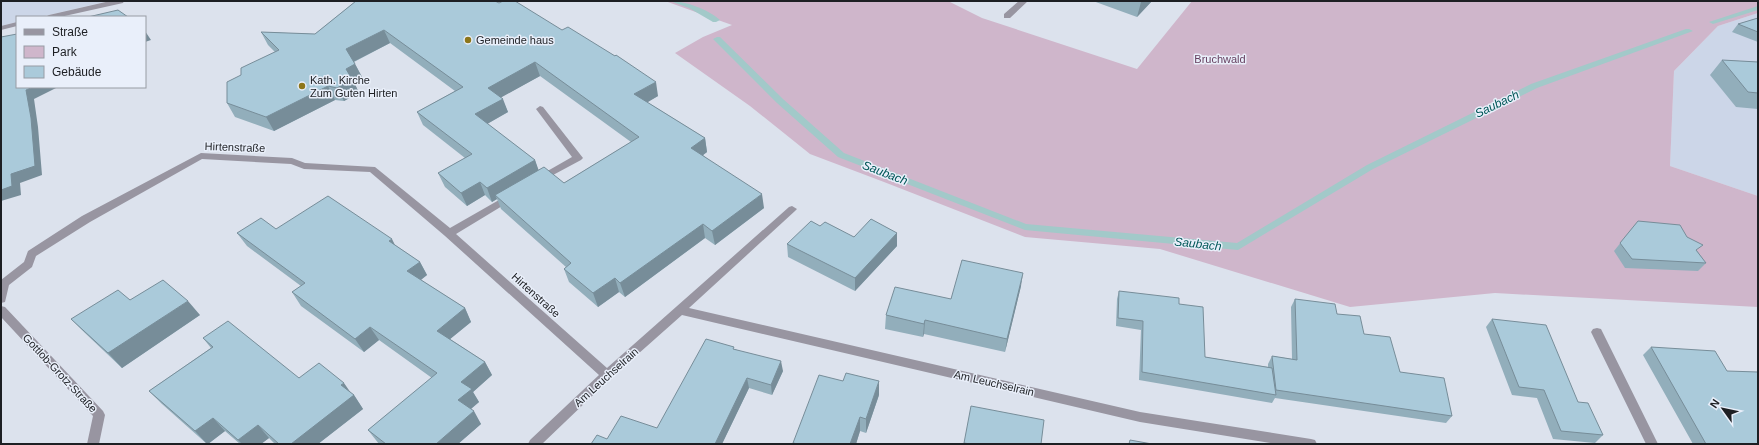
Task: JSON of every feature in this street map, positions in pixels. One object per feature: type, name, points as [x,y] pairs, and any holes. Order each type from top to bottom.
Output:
[{"type":"street","points":[[53,16],[120,1]]},
{"type":"street","points":[[1007,16],[1024,1]]},
{"type":"street","points":[[1,28],[16,24]]},
{"type":"street","points":[[530,186],[578,158],[540,109]]},
{"type":"street","name":"Hirtenstraße","points":[[1,299],[4,283],[28,264],[32,254],[86,219],[201,156],[292,161],[304,166],[372,169],[449,233],[607,375]]},
{"type":"street","points":[[449,233],[517,194]]},
{"type":"street","name":"Am Leuchselrain","points":[[534,444],[607,375],[792,209]]},
{"type":"street","name":"Gottlob-Grotz-Straße","points":[[1,310],[99,416],[93,444]]},
{"type":"street","name":"Am Leuchselrain","points":[[680,310],[1140,417],[1310,444]]},
{"type":"street","points":[[1598,332],[1652,444]]},
{"type":"shaded area","points":[[1,1],[109,1],[44,16],[16,16],[16,22],[1,26]]},
{"type":"shaded area","points":[[1758,13],[1758,196],[1670,166],[1674,71],[1718,26]]},
{"type":"green space","name":"Bruchwald","points":[[665,1],[948,1],[982,18],[1137,69],[1192,1],[1758,1],[1758,13],[1718,26],[1674,71],[1670,166],[1758,196],[1758,307],[1495,293],[1350,307],[1160,249],[1025,237],[810,154],[750,106],[675,53],[703,37],[732,25]]},
{"type":"building","points":[[356,1],[495,1],[499,3],[503,1],[515,1],[562,30],[568,27],[615,56],[616,55],[656,82],[634,94],[705,138],[691,148],[762,194],[712,231],[703,224],[620,283],[615,278],[593,293],[564,269],[571,263],[495,195],[544,167],[564,183],[639,137],[535,62],[488,88],[503,99],[475,114],[535,160],[487,188],[480,182],[461,193],[438,173],[472,154],[417,112],[463,87],[384,30],[346,49],[355,64],[346,69],[352,79],[337,88],[328,86],[266,117],[227,103],[227,82],[241,75],[241,68],[279,50],[261,32],[315,34]]},
{"type":"building","points":[[118,10],[127,16],[92,16]]},
{"type":"building","points":[[1758,18],[1758,32],[1738,24]]},
{"type":"building","points":[[16,34],[16,88],[31,88],[26,90],[31,118],[35,166],[11,174],[12,186],[1,190],[1,37]]},
{"type":"building","points":[[1722,60],[1758,62],[1758,93],[1748,92]]},
{"type":"building","points":[[328,196],[392,239],[389,241],[420,262],[407,271],[465,308],[437,331],[485,362],[461,382],[472,389],[458,400],[474,411],[436,444],[386,444],[368,430],[437,373],[370,327],[355,339],[292,292],[305,283],[237,233],[261,218],[276,229]]},
{"type":"building","points":[[871,219],[897,233],[855,278],[787,244],[811,221],[820,226],[825,222],[854,237]]},
{"type":"building","points":[[1638,221],[1680,225],[1687,237],[1703,245],[1696,250],[1706,263],[1632,259],[1620,243]]},
{"type":"building","points":[[962,260],[1023,273],[1007,339],[925,320],[924,324],[886,315],[895,287],[951,299]]},
{"type":"building","points":[[163,280],[188,301],[108,353],[71,319],[118,290],[130,300]]},
{"type":"building","points":[[1119,291],[1179,298],[1179,304],[1203,307],[1205,357],[1272,368],[1276,395],[1142,372],[1143,321],[1118,318]]},
{"type":"building","points":[[1295,299],[1335,304],[1337,314],[1360,316],[1364,334],[1390,337],[1400,372],[1444,378],[1452,416],[1276,390],[1272,356],[1297,360]]},
{"type":"building","points":[[1492,319],[1546,325],[1578,402],[1588,403],[1603,435],[1561,431],[1544,390],[1519,387]]},
{"type":"building","points":[[228,321],[299,378],[319,363],[344,383],[341,385],[354,395],[291,444],[279,444],[258,425],[238,440],[213,418],[195,431],[149,391],[213,347],[203,338]]},
{"type":"building","points":[[706,339],[734,347],[733,349],[781,361],[771,385],[747,378],[715,444],[591,444],[597,435],[607,439],[621,416],[657,428]]},
{"type":"building","points":[[1651,347],[1715,351],[1727,371],[1758,372],[1758,444],[1706,444]]},
{"type":"building","points":[[846,373],[879,381],[866,419],[860,417],[850,444],[793,443],[819,375],[843,381]]},
{"type":"building","points":[[971,406],[1044,420],[1041,444],[964,443]]},
{"type":"building","points":[[1130,440],[1152,444],[1129,444]]},
{"type":"waterway","name":"Saubach","points":[[673,1],[691,7],[716,20]]},
{"type":"waterway","name":"Saubach","points":[[1713,22],[1758,8]]},
{"type":"waterway","name":"Saubach","points":[[717,39],[780,101],[841,155],[1025,227],[1238,247],[1370,167],[1534,86],[1689,31]]},
{"type":"place","name":"Gemeinde haus","points":[[468,40]]},
{"type":"place","name":"Kath. Kirche Zum Guten Hirten","points":[[302,86]]}]
